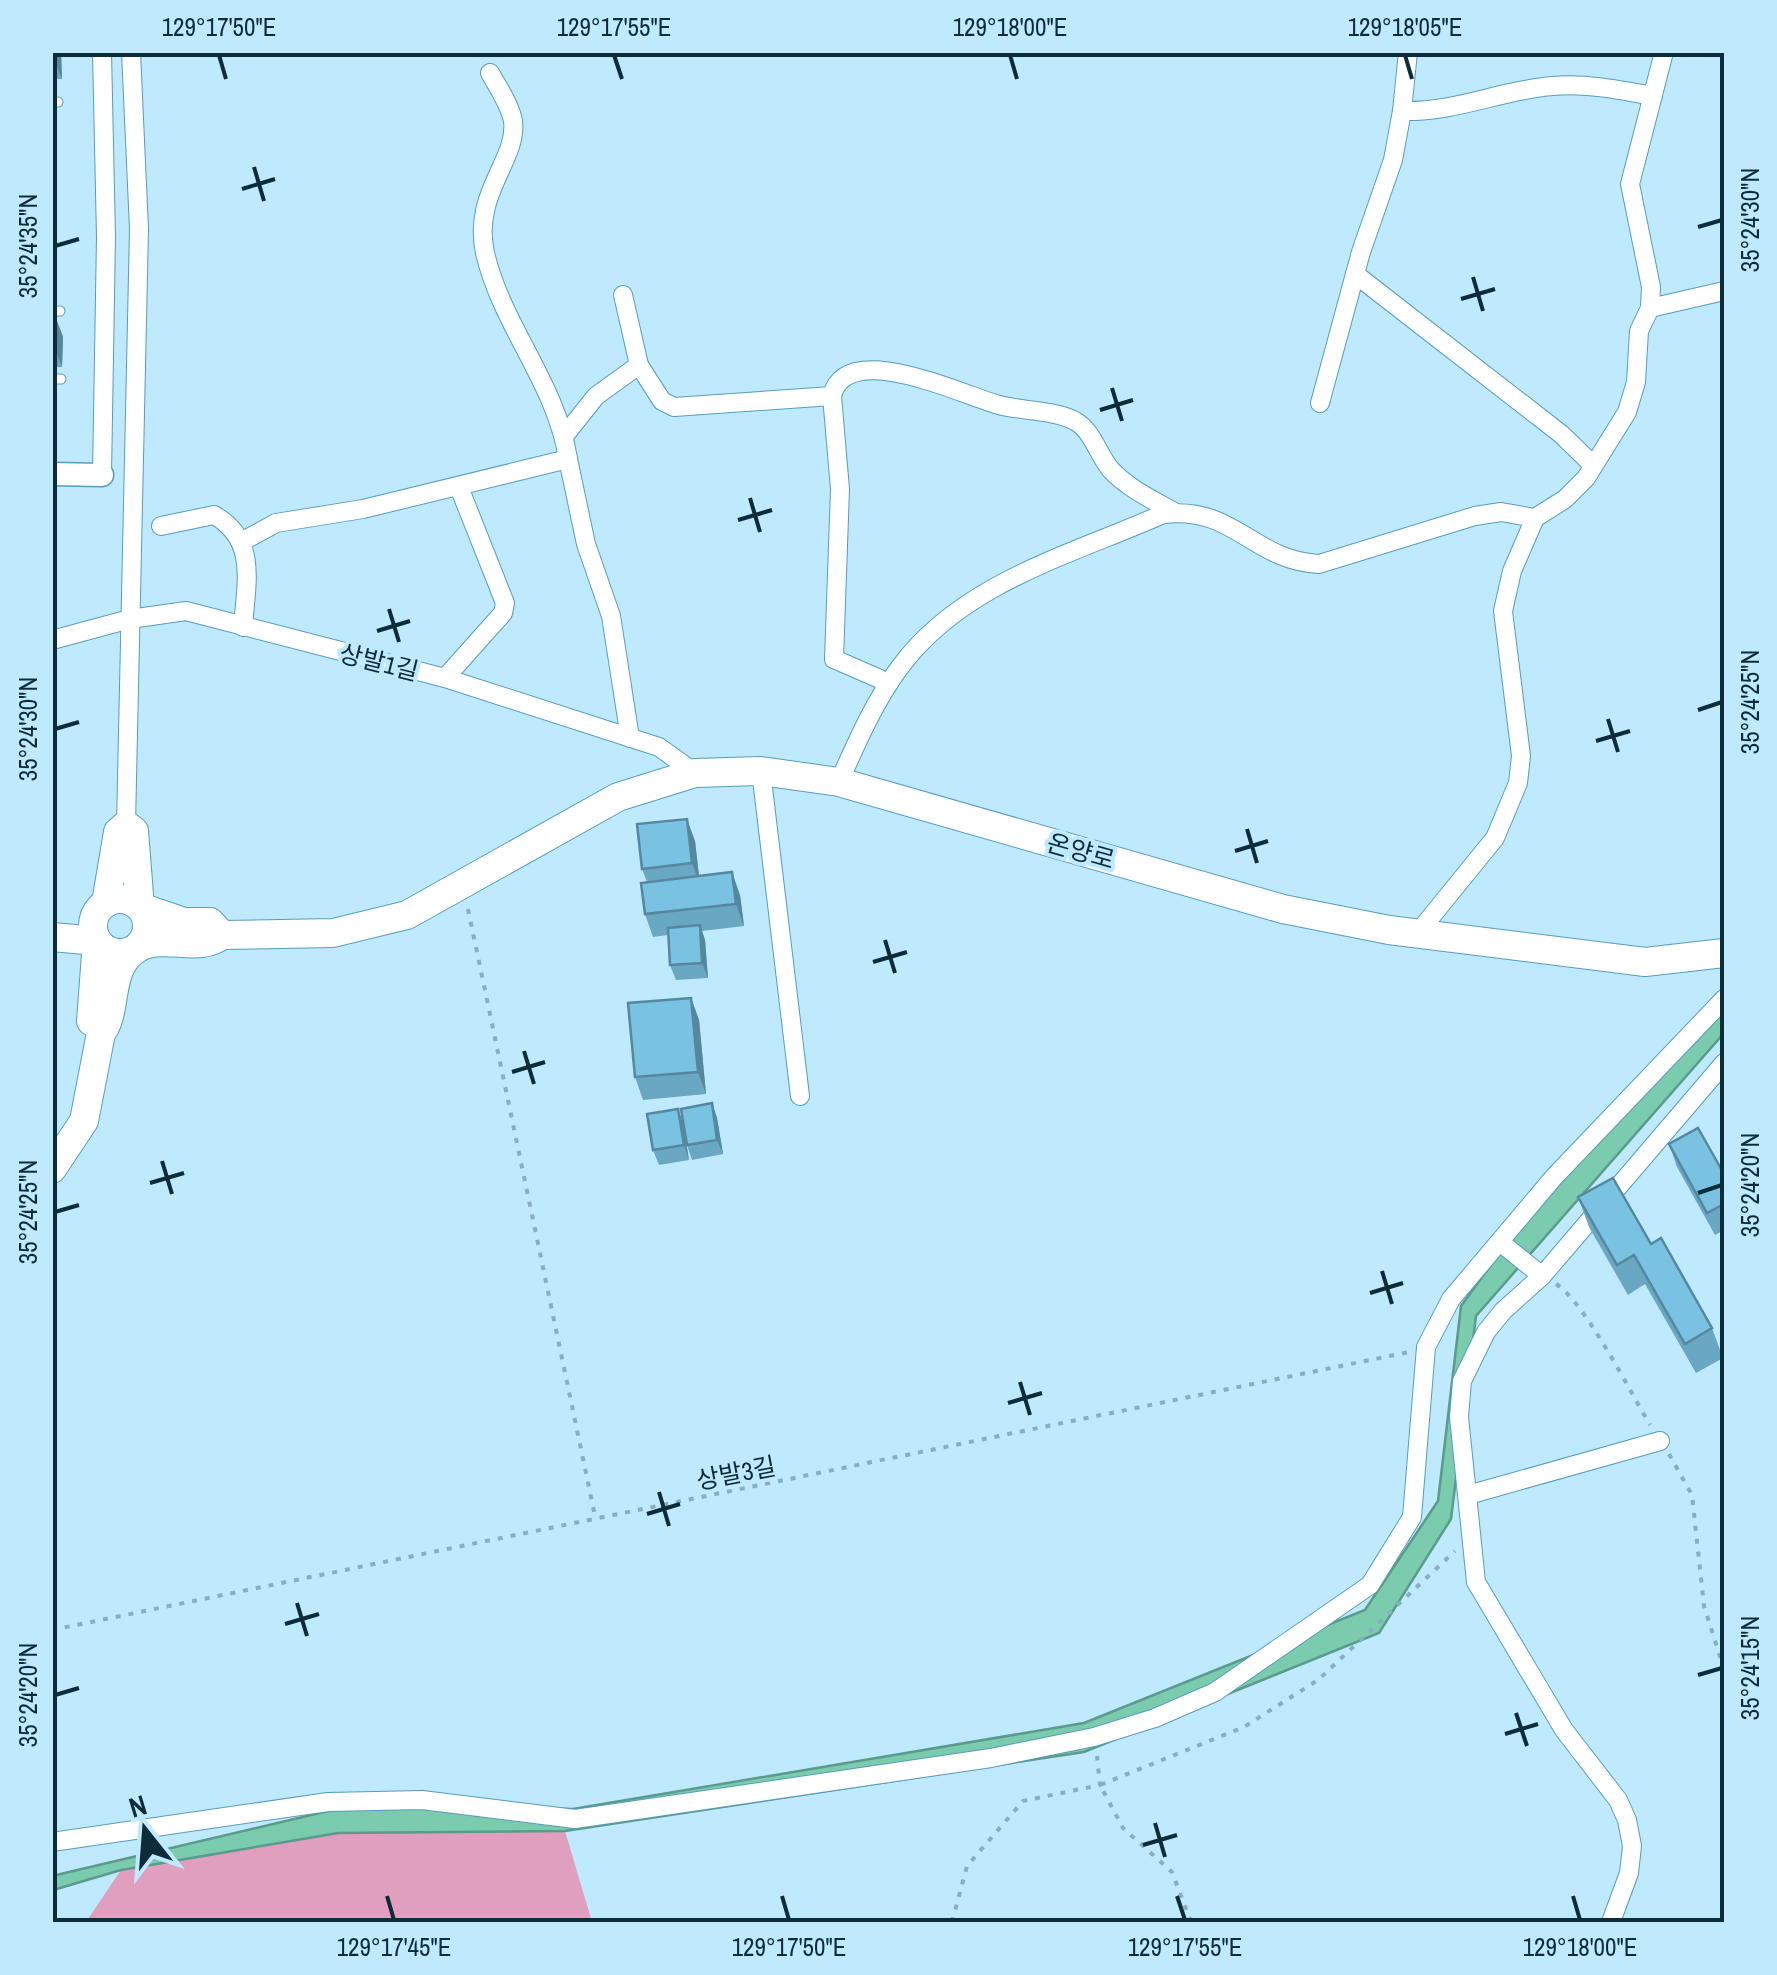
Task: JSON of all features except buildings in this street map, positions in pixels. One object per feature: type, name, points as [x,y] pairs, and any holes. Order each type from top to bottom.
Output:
[{"type":"main road","name":"온양로","points":[[222,935],[333,932],[407,916],[618,797],[695,773],[760,771],[838,782],[1282,909],[1417,934],[1645,962],[1724,953]]},
{"type":"main road","points":[[52,1168],[84,1121],[115,980],[148,924],[140,907],[134,831],[126,825],[118,832],[102,905],[92,924],[96,940],[91,1026],[101,1033]]},
{"type":"main road","points":[[52,928],[123,899],[184,922],[210,922],[222,935],[212,943],[155,943],[118,954],[96,940],[52,937]]},
{"type":"main road","points":[[52,946],[80,964],[92,982]]},
{"type":"street","points":[[52,474],[102,475],[106,237],[102,52]]},
{"type":"street","points":[[126,825],[138,229],[130,52]]},
{"type":"street","points":[[1320,403],[1355,274],[1393,160],[1408,52]]},
{"type":"street","points":[[1417,934],[1495,838],[1518,783],[1521,756],[1503,611],[1512,571],[1535,518],[1564,499],[1594,466],[1627,412],[1636,382],[1639,331],[1650,308],[1651,287],[1630,184],[1635,150],[1664,52]]},
{"type":"street","points":[[490,73],[513,122],[511,143],[487,194],[484,250],[506,309],[564,435],[586,544],[614,630],[630,738]]},
{"type":"street","points":[[1402,112],[1468,106],[1550,86],[1582,85],[1653,96]]},
{"type":"street","points":[[1355,274],[1561,434],[1594,466]]},
{"type":"street","points":[[1650,308],[1724,291]]},
{"type":"street","points":[[623,295],[639,365],[662,401],[674,408],[832,396]]},
{"type":"street","points":[[564,435],[596,396],[639,365]]},
{"type":"street","points":[[890,683],[834,659],[840,489],[832,396],[835,382],[844,374],[888,372],[1004,407],[1073,420],[1086,430],[1108,467],[1124,483],[1176,513]]},
{"type":"street","points":[[243,541],[276,523],[458,488],[568,459]]},
{"type":"street","points":[[445,678],[503,612],[505,603],[458,488]]},
{"type":"street","points":[[838,782],[890,683],[934,632],[1000,582],[1162,514],[1192,511],[1216,517],[1265,550],[1293,562],[1319,564],[1474,516],[1518,512],[1535,518]]},
{"type":"street","points":[[161,526],[214,514],[243,541],[248,562],[243,627]]},
{"type":"street","name":"상발1길","points":[[52,640],[130,618],[186,611],[445,678],[659,747],[695,773]]},
{"type":"street","points":[[760,771],[800,1096]]},
{"type":"street","points":[[52,1842],[328,1802],[422,1800],[576,1819],[991,1758],[1094,1737],[1155,1718],[1215,1692],[1370,1585],[1412,1517],[1426,1347],[1450,1299],[1504,1246],[1554,1177],[1724,999]]},
{"type":"street","points":[[1612,1922],[1629,1872],[1632,1846],[1627,1820],[1618,1800],[1564,1730],[1476,1582],[1459,1417],[1462,1380],[1486,1332],[1724,1064]]},
{"type":"street","points":[[1504,1246],[1536,1273]]},
{"type":"street","points":[[1468,1495],[1660,1442]]},
{"type":"path","points":[[463,885],[596,1519]]},
{"type":"path","name":"상발3길","points":[[52,1630],[1374,1362],[1426,1347]]},
{"type":"path","points":[[952,1922],[967,1866],[1023,1801],[1100,1785],[1244,1727],[1318,1680],[1472,1534]]},
{"type":"path","points":[[1095,1742],[1100,1785],[1124,1828],[1172,1872],[1191,1922]]},
{"type":"shaded area","points":[[1724,1007],[1724,1033],[1476,1316],[1451,1519],[1379,1633],[1084,1752],[565,1831],[338,1833],[121,1870],[53,1890],[52,1876],[362,1803],[573,1809],[1084,1723],[1365,1610],[1438,1501],[1461,1306],[1531,1210]]},
{"type":"shaded area","points":[[565,1831],[592,1922],[86,1922],[121,1870],[338,1833]]}]
